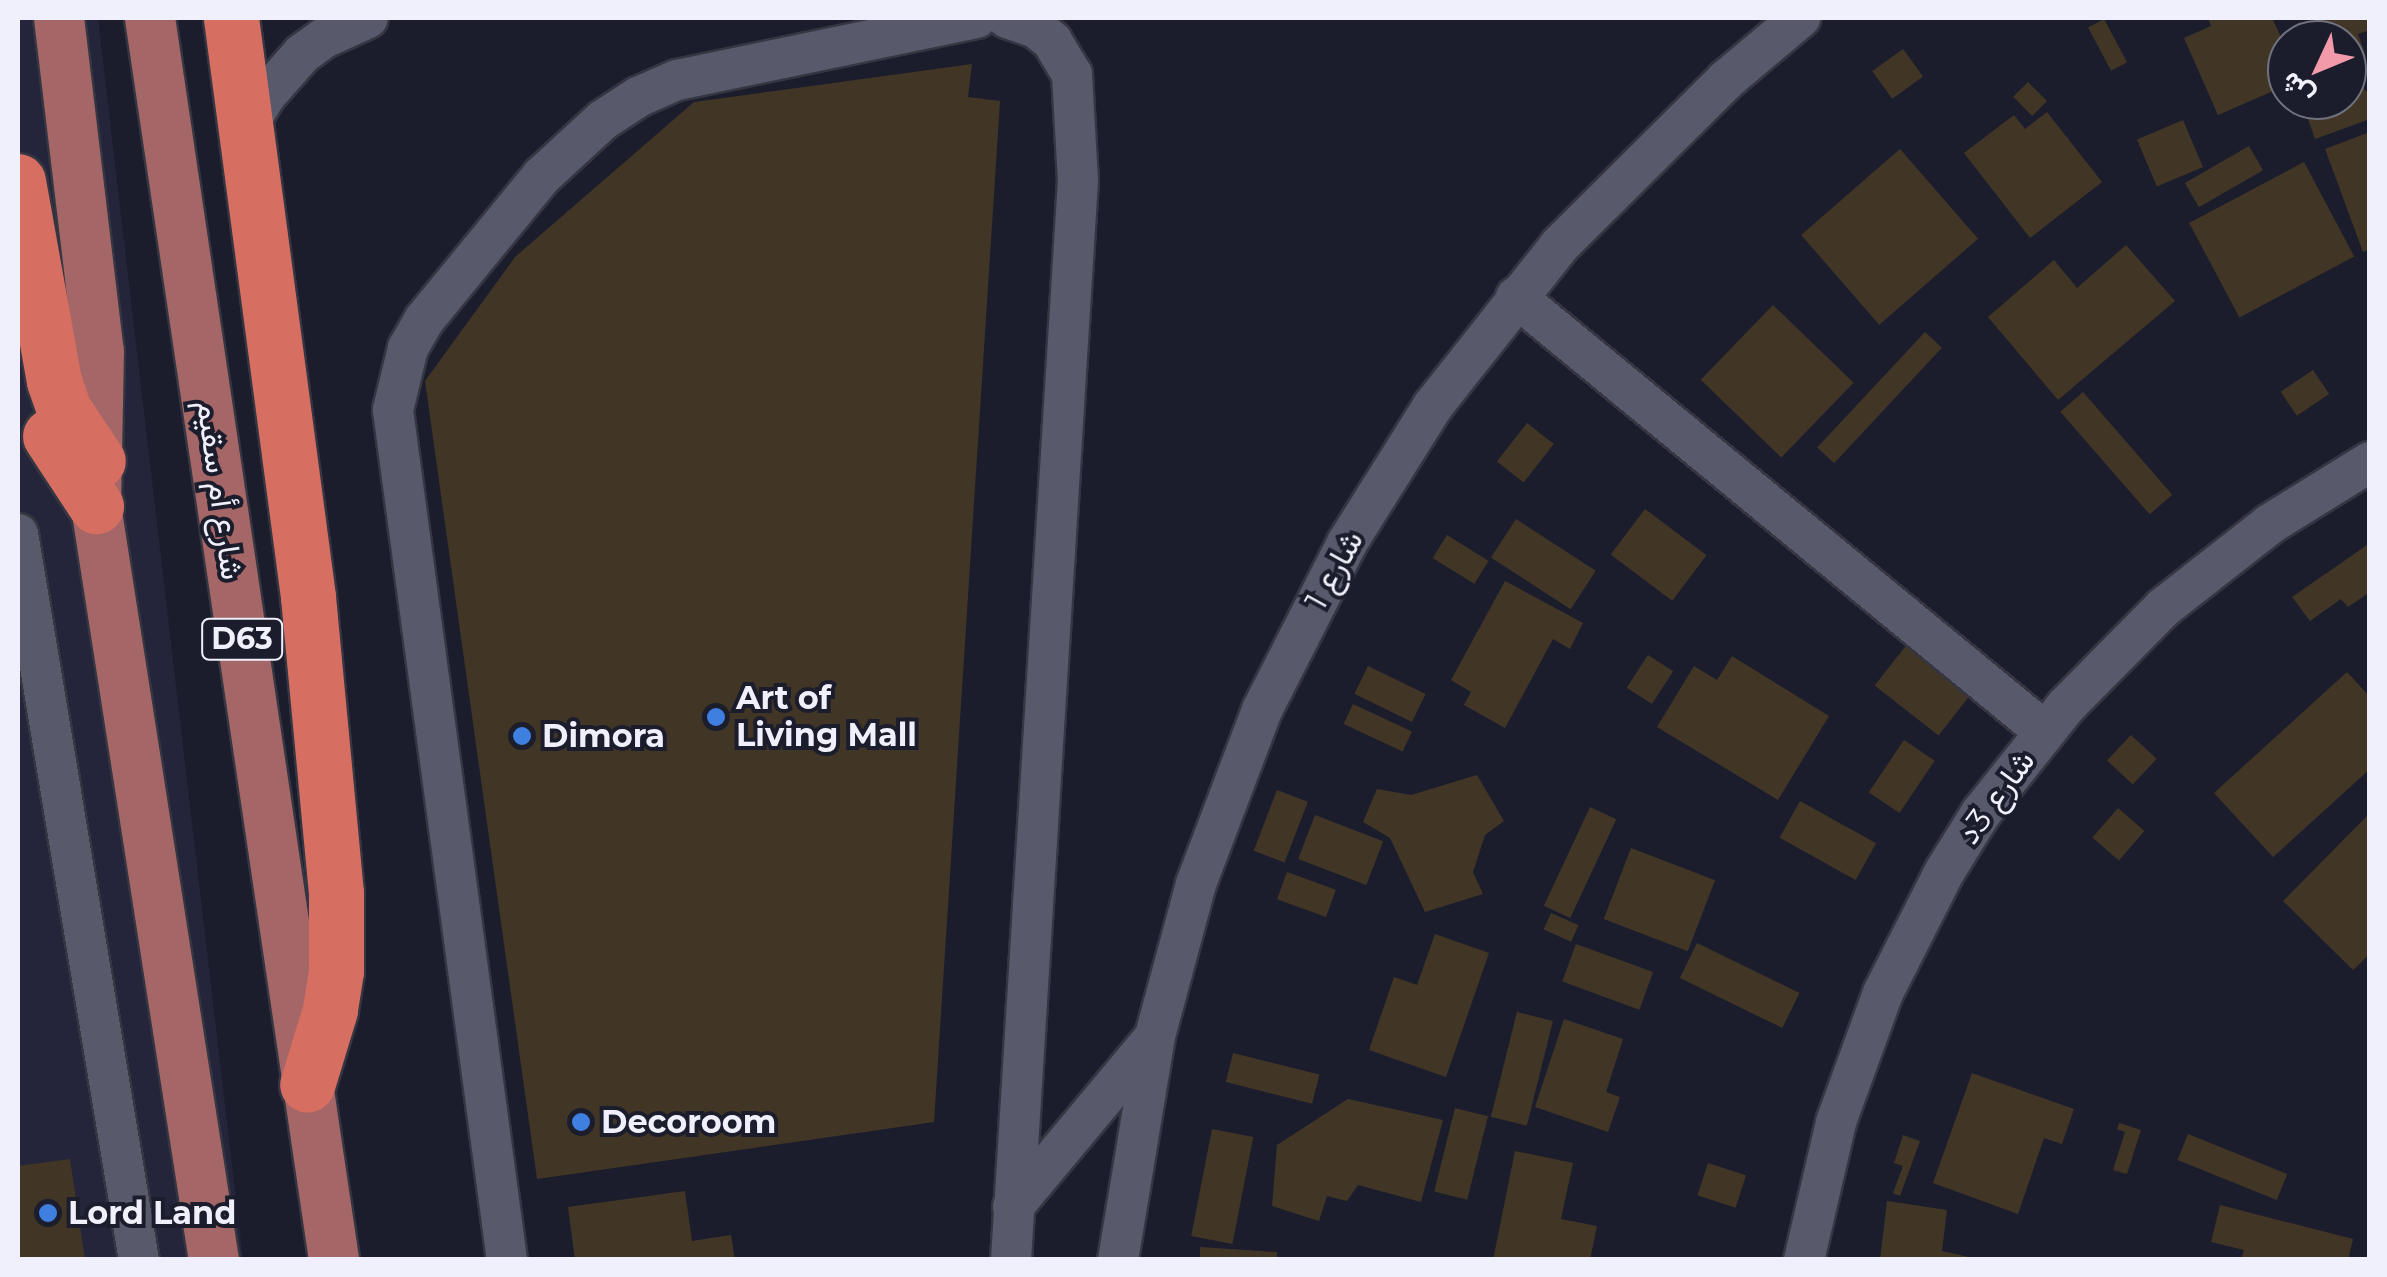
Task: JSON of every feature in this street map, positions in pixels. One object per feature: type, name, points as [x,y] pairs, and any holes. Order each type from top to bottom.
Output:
[{"type":"highway","points":[[231,18],[308,597],[336,893],[336,971],[330,1010],[307,1084]]},
{"type":"highway","points":[[18,181],[54,381],[97,483]]},
{"type":"highway","points":[[18,334],[37,406],[53,442],[97,483]]},
{"type":"main road","points":[[58,18],[96,318],[97,483],[214,1260]]},
{"type":"main road","name":"شارع أم سقيم","points":[[150,18],[334,1260]]},
{"type":"street","points":[[244,132],[266,95],[302,54],[324,38],[368,18]]},
{"type":"street","points":[[507,1260],[393,410],[408,348],[424,320],[542,176],[603,120],[638,98],[677,80],[969,18]]},
{"type":"street","points":[[1007,18],[1036,28],[1052,41],[1072,74],[1078,180],[1012,1260]]},
{"type":"street","name":"شارع 1","points":[[1118,1260],[1155,1036],[1190,902],[1227,796],[1302,626],[1396,463],[1516,297],[1655,148],[1800,18]]},
{"type":"street","points":[[1516,297],[2044,732]]},
{"type":"street","name":"شارع 3د","points":[[1804,1260],[1836,1122],[1883,993],[1945,871],[1982,813],[2044,732],[2112,656],[2215,565],[2270,524],[2370,462]]},
{"type":"street","points":[[18,534],[25,614],[138,1260]]},
{"type":"street","points":[[1013,1207],[1155,1036]]},
{"type":"shaded area","points":[[18,18],[98,18],[243,1259],[18,1259]]},
{"type":"building","points":[[2208,18],[2273,20],[2267,20],[2267,94],[2218,115],[2184,38],[2211,26]]},
{"type":"building","points":[[2370,18],[2370,30],[2367,31],[2367,20],[2316,20]]},
{"type":"building","points":[[2104,19],[2127,62],[2111,71],[2088,27]]},
{"type":"building","points":[[1903,49],[1923,77],[1892,99],[1872,71]]},
{"type":"building","name":"Art of Living Mall","points":[[972,64],[968,97],[1000,101],[934,1122],[537,1179],[425,381],[515,257],[694,102]]},
{"type":"building","points":[[2028,82],[2047,101],[2032,116],[2013,97]]},
{"type":"building","points":[[2370,90],[2370,119],[2315,139],[2308,120],[2367,120]]},
{"type":"building","points":[[2047,112],[2102,182],[2030,238],[1964,153],[2014,115],[2025,129]]},
{"type":"building","points":[[2183,120],[2203,167],[2157,186],[2137,140]]},
{"type":"building","points":[[2370,132],[2370,249],[2363,252],[2325,149]]},
{"type":"building","points":[[2249,146],[2263,170],[2199,207],[2185,183]]},
{"type":"building","points":[[1900,149],[1978,239],[1879,325],[1801,235]]},
{"type":"building","points":[[2304,162],[2354,256],[2239,318],[2189,223]]},
{"type":"building","points":[[2126,245],[2175,301],[2058,400],[1988,317],[2054,260],[2077,288]]},
{"type":"building","points":[[1773,305],[1854,383],[1781,458],[1701,380]]},
{"type":"building","points":[[1925,332],[1942,348],[1834,463],[1817,448]]},
{"type":"building","points":[[2313,370],[2329,394],[2297,416],[2281,392]]},
{"type":"building","points":[[2083,392],[2172,495],[2150,514],[2060,412]]},
{"type":"building","points":[[1527,423],[1554,444],[1524,483],[1497,462]]},
{"type":"building","points":[[1645,509],[1706,555],[1672,601],[1611,555]]},
{"type":"building","points":[[1516,519],[1596,571],[1571,609],[1491,558]]},
{"type":"building","points":[[1447,535],[1489,561],[1474,584],[1433,558]]},
{"type":"building","points":[[2370,543],[2370,592],[2348,607],[2341,599],[2310,621],[2292,597]]},
{"type":"building","points":[[1505,581],[1583,623],[1570,649],[1553,639],[1505,728],[1464,705],[1471,692],[1451,680]]},
{"type":"building","points":[[1908,643],[1972,693],[1939,735],[1875,686]]},
{"type":"building","points":[[1648,655],[1673,671],[1652,704],[1627,688]]},
{"type":"building","points":[[1732,656],[1829,716],[1778,800],[1657,727],[1694,666],[1717,680]]},
{"type":"building","points":[[1368,666],[1426,694],[1412,722],[1354,694]]},
{"type":"building","points":[[2347,672],[2370,697],[2370,769],[2273,857],[2214,793]]},
{"type":"building","points":[[1353,704],[1412,731],[1403,751],[1344,724]]},
{"type":"building","points":[[2131,735],[2157,759],[2133,784],[2107,761]]},
{"type":"building","points":[[1904,740],[1935,761],[1899,813],[1869,792]]},
{"type":"building","points":[[1477,775],[1504,821],[1485,835],[1473,872],[1483,894],[1425,912],[1390,838],[1363,822],[1377,789],[1411,795]]},
{"type":"building","points":[[1277,790],[1308,802],[1285,863],[1254,851]]},
{"type":"building","points":[[1800,801],[1876,843],[1856,880],[1780,838]]},
{"type":"building","points":[[1590,807],[1616,819],[1570,918],[1544,906]]},
{"type":"building","points":[[2118,808],[2144,831],[2119,860],[2092,837]]},
{"type":"building","points":[[2370,813],[2370,954],[2353,970],[2283,901]]},
{"type":"building","points":[[1315,815],[1383,841],[1366,885],[1298,859]]},
{"type":"building","points":[[1631,848],[1715,880],[1688,951],[1604,919]]},
{"type":"building","points":[[1287,872],[1336,890],[1326,917],[1277,899]]},
{"type":"building","points":[[1551,913],[1578,925],[1571,942],[1544,929]]},
{"type":"building","points":[[1435,934],[1489,953],[1446,1077],[1369,1050],[1394,977],[1417,985]]},
{"type":"building","points":[[1697,943],[1799,993],[1782,1028],[1680,978]]},
{"type":"building","points":[[1576,944],[1653,972],[1639,1010],[1562,982]]},
{"type":"building","points":[[1517,1012],[1553,1021],[1527,1126],[1491,1117]]},
{"type":"building","points":[[1564,1019],[1623,1039],[1606,1092],[1620,1097],[1608,1132],[1535,1107]]},
{"type":"building","points":[[1233,1053],[1319,1075],[1312,1104],[1226,1082]]},
{"type":"building","points":[[1972,1073],[2074,1109],[2062,1144],[2044,1138],[2018,1214],[1933,1183]]},
{"type":"building","points":[[1348,1099],[1443,1120],[1421,1202],[1358,1185],[1347,1201],[1327,1196],[1319,1221],[1272,1206],[1277,1145]]},
{"type":"building","points":[[1455,1108],[1488,1116],[1467,1200],[1434,1191]]},
{"type":"building","points":[[2119,1123],[2141,1130],[2127,1174],[2113,1170],[2125,1132],[2117,1129]]},
{"type":"building","points":[[1212,1129],[1253,1137],[1232,1244],[1191,1236]]},
{"type":"building","points":[[2188,1134],[2287,1174],[2277,1200],[2178,1160]]},
{"type":"building","points":[[1903,1135],[1920,1141],[1900,1196],[1893,1193],[1903,1166],[1894,1163]]},
{"type":"building","points":[[1515,1151],[1573,1163],[1561,1219],[1597,1226],[1590,1260],[1493,1260]]},
{"type":"building","name":"Lord Land","points":[[70,1159],[85,1260],[18,1260],[18,1166]]},
{"type":"building","points":[[1708,1163],[1746,1175],[1736,1208],[1697,1195]]},
{"type":"building","points":[[685,1191],[692,1241],[731,1235],[735,1260],[575,1260],[568,1207]]},
{"type":"building","points":[[1887,1201],[1947,1210],[1942,1251],[1982,1260],[1880,1260]]},
{"type":"building","points":[[2220,1205],[2353,1239],[2348,1260],[2241,1260],[2244,1250],[2211,1242]]},
{"type":"building","points":[[1200,1247],[1277,1252],[1277,1260],[1200,1260]]},
{"type":"place","name":"Art of Living Mall","points":[[716,717]]},
{"type":"place","name":"Dimora","points":[[522,736]]},
{"type":"place","name":"Decoroom","points":[[581,1122]]},
{"type":"place","name":"Lord Land","points":[[48,1213]]}]
